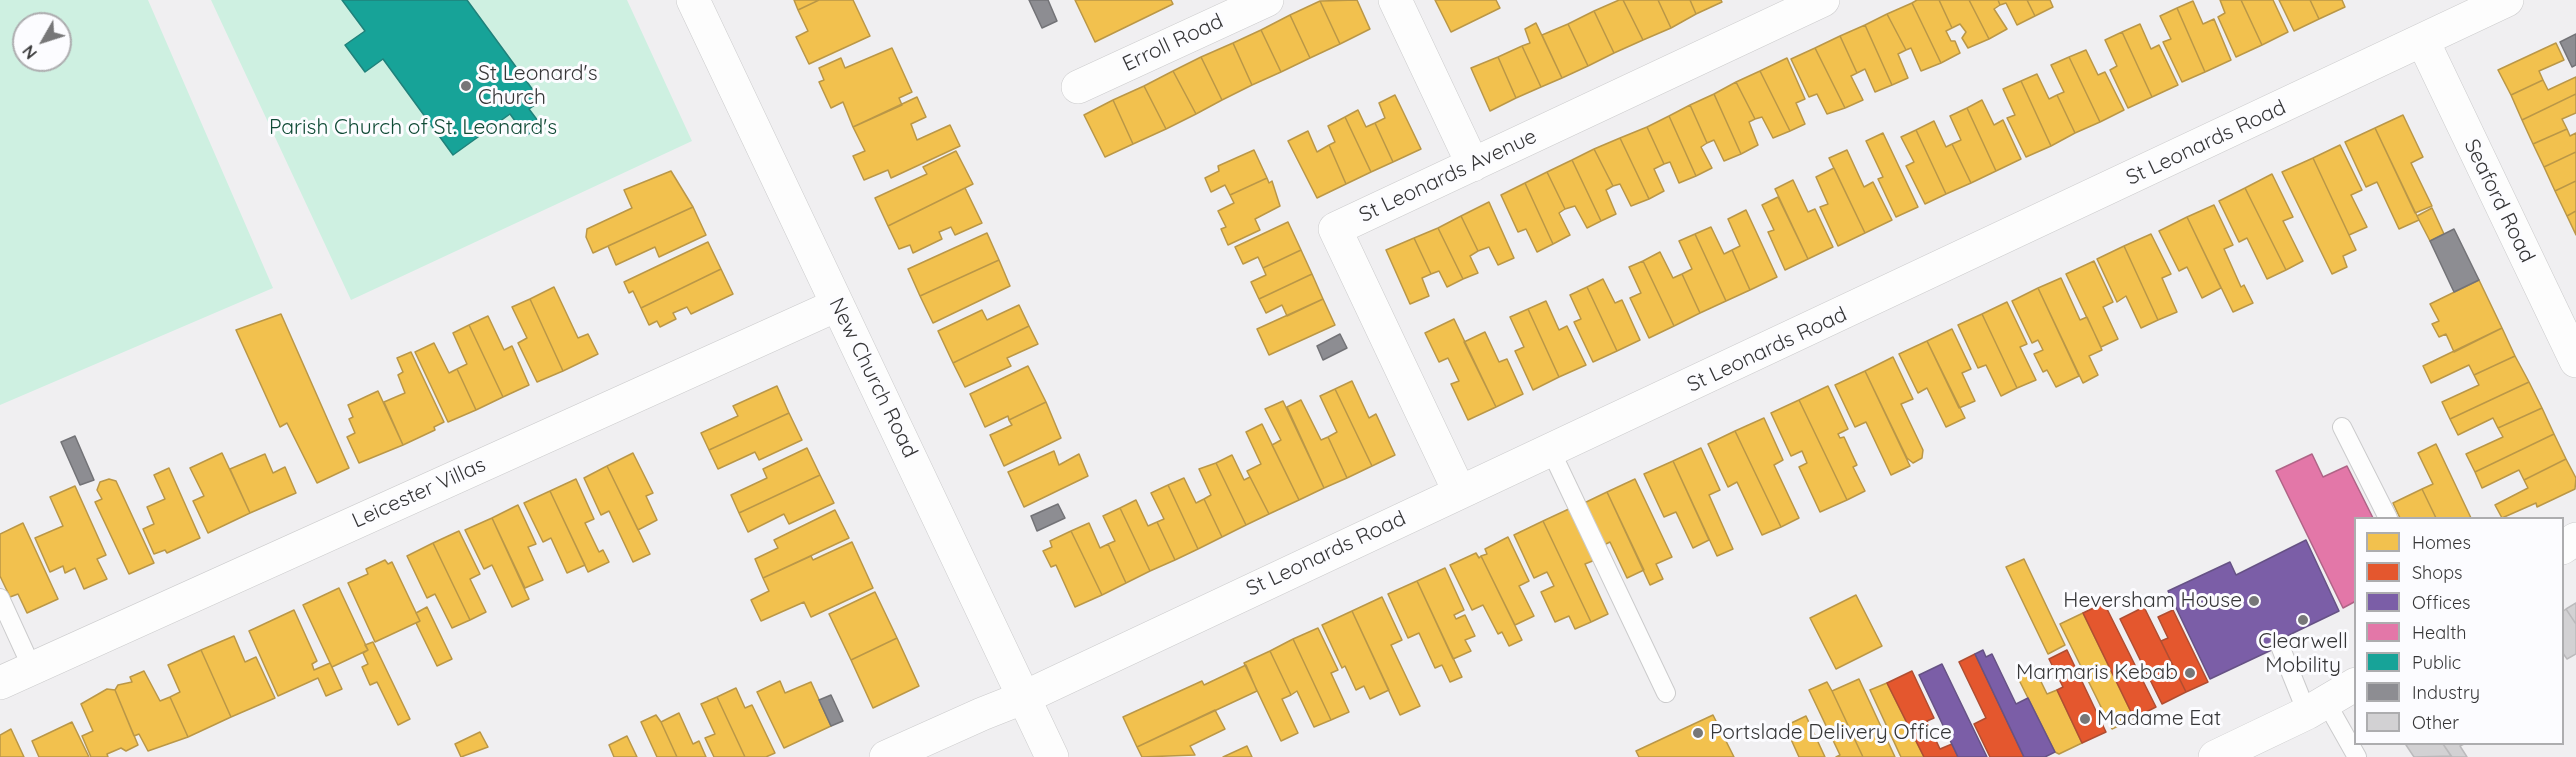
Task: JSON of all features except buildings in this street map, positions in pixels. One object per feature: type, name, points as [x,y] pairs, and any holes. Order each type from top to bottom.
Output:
[{"type":"street","name":"New Church Road","points":[[693,0],[1052,757]]},
{"type":"street","name":"Erroll Road","points":[[1078,87],[1267,0]]},
{"type":"street","points":[[1395,0],[1473,165]]},
{"type":"street","name":"St Leonards Avenue","points":[[1459,491],[1335,229],[1823,0]]},
{"type":"street","name":"St Leonards Road","points":[[886,757],[982,714],[1025,698],[1459,491],[1551,451],[2507,0]]},
{"type":"street","name":"Seaford Road","points":[[2422,41],[2576,361]]},
{"type":"street","name":"Leicester Villas","points":[[0,683],[837,304]]},
{"type":"street","points":[[2215,757],[2316,707],[2354,685]]},
{"type":"lane","points":[[2342,427],[2387,517]]},
{"type":"lane","points":[[1551,451],[1666,693]]},
{"type":"lane","points":[[0,598],[33,668]]},
{"type":"lane","points":[[2280,646],[2316,707],[2357,757]]},
{"type":"green space","points":[[0,0],[148,0],[273,288],[0,405]]},
{"type":"green space","name":"Parish Church of St. Leonard's","points":[[211,0],[627,0],[692,141],[351,300]]},
{"type":"place","name":"St Leonard's Church","points":[[466,86]]},
{"type":"place","name":"Heversham House","points":[[2254,601]]},
{"type":"place","name":"Clearwell Mobility","points":[[2303,620]]},
{"type":"place","name":"Marmaris Kebab","points":[[2190,673]]},
{"type":"place","name":"Madame Eat","points":[[2085,719]]},
{"type":"place","name":"Portslade Delivery Office","points":[[1698,733]]}]
